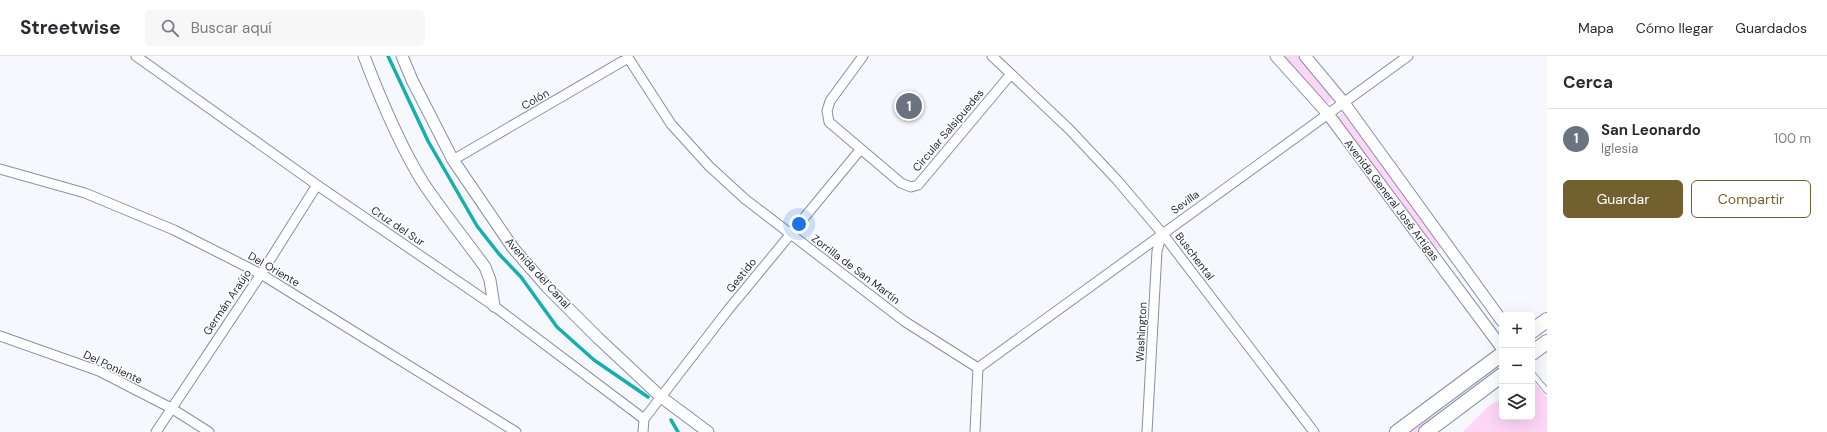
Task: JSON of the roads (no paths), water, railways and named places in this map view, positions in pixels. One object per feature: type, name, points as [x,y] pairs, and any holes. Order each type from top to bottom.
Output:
[{"type":"main road","points":[[1535,329],[1547,320]]},
{"type":"main road","points":[[1535,351],[1547,342]]},
{"type":"main road","points":[[1397,432],[1499,356]]},
{"type":"main road","points":[[1426,432],[1499,377]]},
{"type":"street","name":"Cruz del Sur","points":[[136,56],[146,60],[317,185],[494,306],[644,419]]},
{"type":"street","points":[[364,56],[395,129],[422,180],[485,267],[490,280],[494,306]]},
{"type":"street","name":"Avenida del Canal","points":[[402,56],[412,80],[453,160],[513,248],[552,292],[661,397],[708,432]]},
{"type":"street","name":"Buschental","points":[[992,56],[1070,130],[1117,180],[1162,233],[1314,432]]},
{"type":"street","name":"Avenida General José Artigas","points":[[1276,56],[1328,114],[1499,344]]},
{"type":"street","name":"Avenida General José Artigas","points":[[1305,56],[1344,103],[1499,317]]},
{"type":"street","name":"Sevilla","points":[[978,368],[1162,233],[1408,56]]},
{"type":"street","name":"Colón","points":[[453,160],[628,57]]},
{"type":"street","name":"Zorrilla de San Martín","points":[[628,57],[671,124],[709,166],[745,199],[904,321],[978,368]]},
{"type":"street","name":"Circular Salsipuedes","points":[[862,57],[830,101],[827,111],[829,122],[860,150],[901,183],[911,187],[918,185],[1011,74]]},
{"type":"street","name":"Gestido","points":[[644,419],[728,310],[860,150]]},
{"type":"street","name":"Del Oriente","points":[[0,169],[86,193],[174,230],[261,274],[516,432]]},
{"type":"street","name":"Germán Araújo","points":[[156,432],[261,274],[317,185]]},
{"type":"street","name":"Washington","points":[[1147,432],[1157,250],[1162,233]]},
{"type":"street","points":[[1450,279],[1462,277],[1465,270]]},
{"type":"street","name":"Del Poniente","points":[[0,336],[99,371],[171,408],[209,432]]},
{"type":"street","points":[[975,432],[978,368]]},
{"type":"street","points":[[643,432],[644,419]]},
{"type":"lane","points":[[1535,377],[1547,391]]},
{"type":"waterway","points":[[388,56],[428,141],[477,226],[499,254],[521,277],[557,327],[594,360],[648,397]]},
{"type":"waterway","points":[[671,420],[678,432]]},
{"type":"place","name":"San Leonardo","points":[[909,106]]}]
